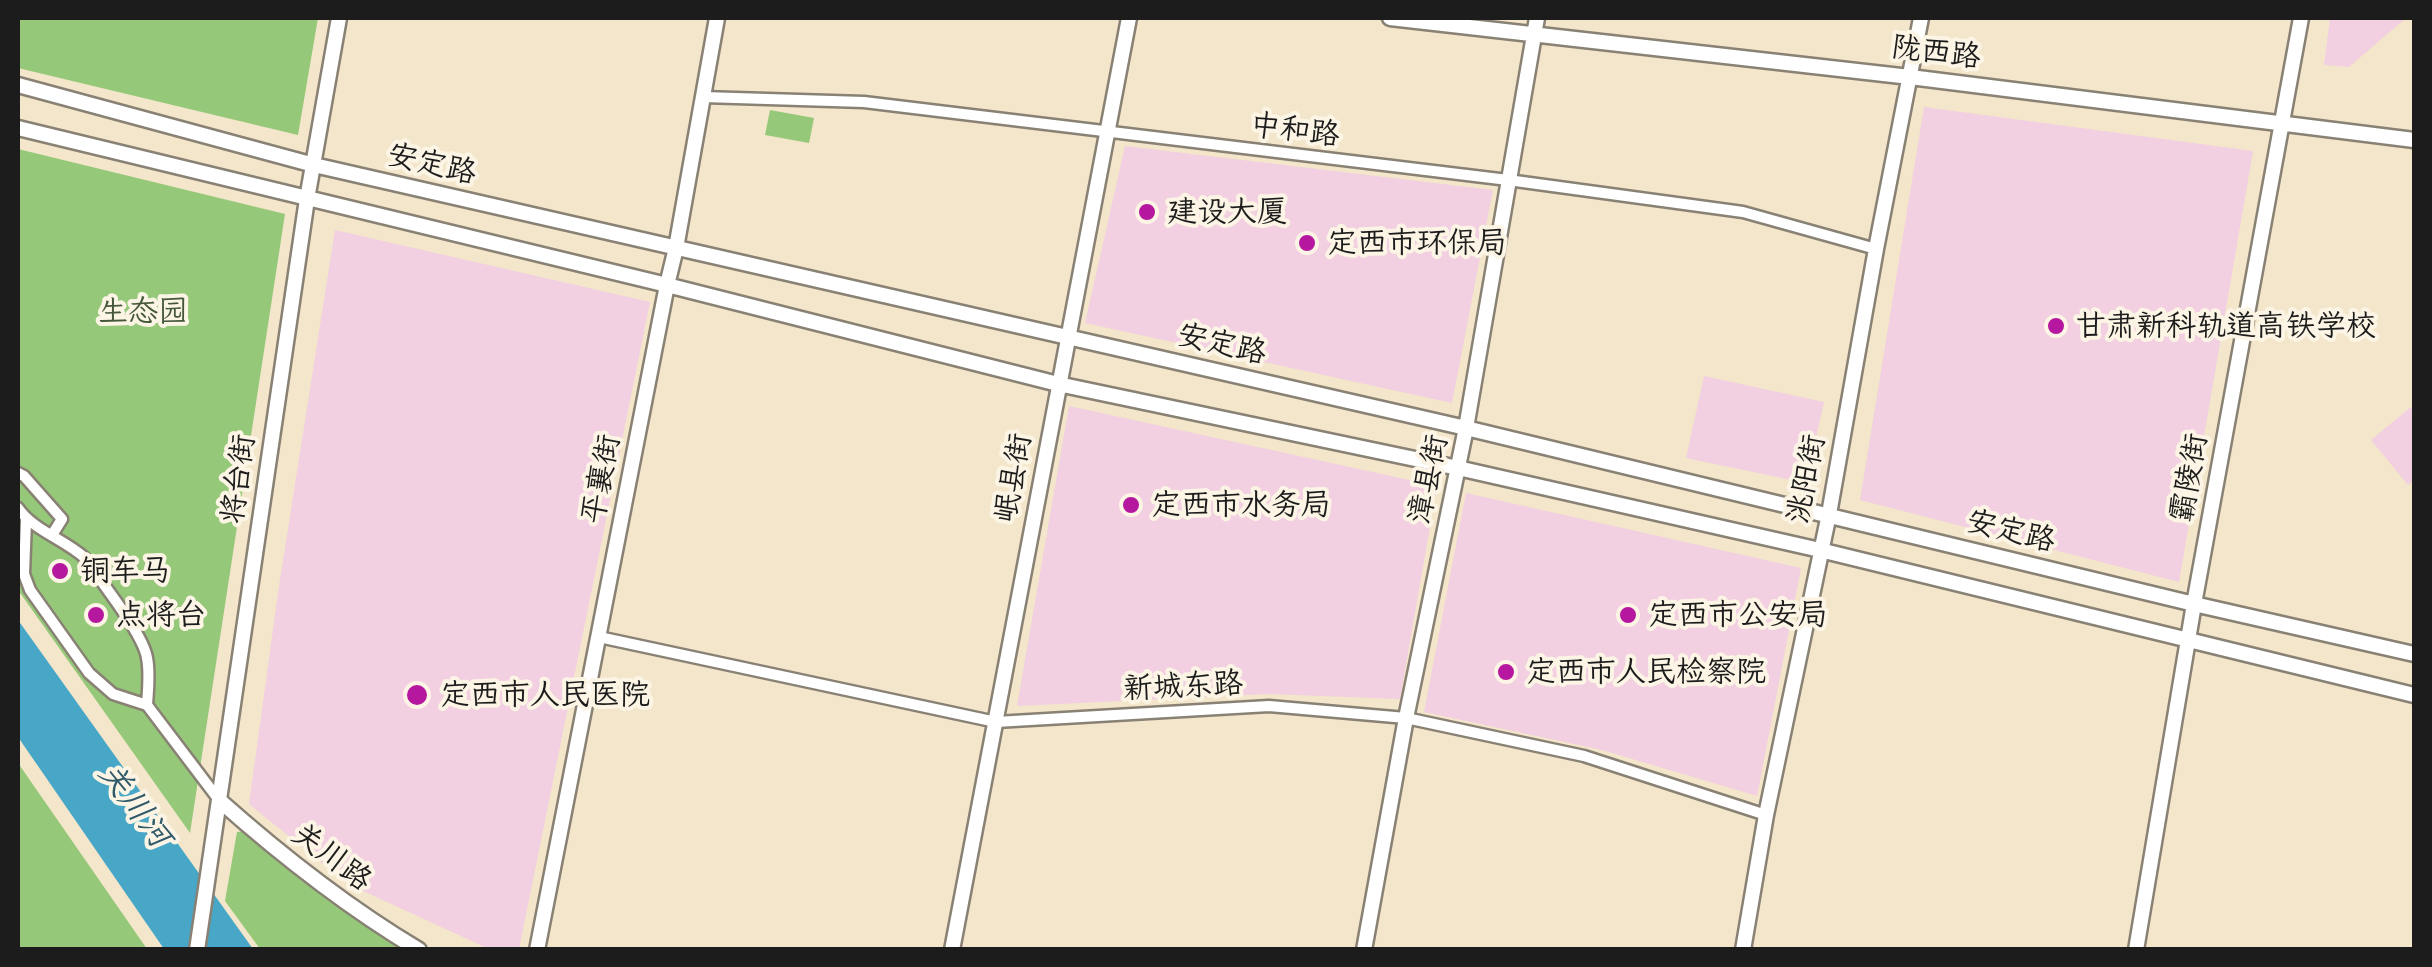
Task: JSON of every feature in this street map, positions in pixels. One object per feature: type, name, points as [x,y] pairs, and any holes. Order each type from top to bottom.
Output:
[{"type":"street","name":"将台街","points":[[198,950],[307,200],[340,18]]},
{"type":"street","name":"平襄街","points":[[537,950],[676,248],[717,18]]},
{"type":"street","name":"岷县街","points":[[952,950],[1129,18]]},
{"type":"street","name":"陇西路","points":[[1390,18],[1535,25],[2414,140]]},
{"type":"street","name":"洮阳街","points":[[1743,950],[1921,18]]},
{"type":"street","name":"霸陵街","points":[[2136,950],[2194,604],[2301,18]]},
{"type":"street","name":"漳县街","points":[[1364,950],[1406,718],[1466,428],[1535,25]]},
{"type":"street","name":"安定路","points":[[18,86],[314,165],[1466,428],[2414,654]]},
{"type":"street","name":"中和路","points":[[703,96],[864,102],[1508,180],[1743,212],[1876,249]]},
{"type":"street","name":"安定路","points":[[18,128],[667,284],[1058,384],[1458,468],[1820,550],[2414,695]]},
{"type":"street","points":[[18,473],[62,518],[52,536]]},
{"type":"street","points":[[18,508],[26,520],[85,558],[141,638],[149,672],[146,705]]},
{"type":"street","points":[[26,520],[24,574],[30,590],[89,673],[114,694],[146,705],[219,800]]},
{"type":"street","name":"新城东路","points":[[599,637],[996,722],[1269,706],[1406,718],[1584,756],[1766,815]]},
{"type":"street","name":"关川路","points":[[219,800],[280,854],[419,950]]},
{"type":"shaded area","points":[[2330,18],[2406,18],[2349,67],[2324,65]]},
{"type":"shaded area","name":"甘肃新科轨道高铁学校","points":[[1924,107],[2253,151],[2179,582],[1860,500]]},
{"type":"shaded area","points":[[1125,146],[1493,190],[1452,403],[1085,323]]},
{"type":"shaded area","name":"定西市人民医院","points":[[335,230],[650,302],[519,949],[489,949],[348,884],[249,804]]},
{"type":"shaded area","points":[[1704,376],[1824,402],[1806,483],[1686,458]]},
{"type":"shaded area","points":[[1069,406],[1437,486],[1400,699],[1269,694],[1017,706]]},
{"type":"shaded area","points":[[2411,407],[2414,480],[2408,485],[2371,440]]},
{"type":"shaded area","points":[[1466,493],[1801,568],[1757,796],[1602,750],[1424,712]]},
{"type":"green space","points":[[18,18],[318,18],[298,135],[18,68]]},
{"type":"green space","points":[[770,110],[814,118],[809,143],[765,135]]},
{"type":"green space","name":"生态园","points":[[18,149],[285,214],[190,833],[18,590]]},
{"type":"green space","points":[[18,763],[147,949],[18,949]]},
{"type":"green space","points":[[244,831],[301,880],[401,949],[260,949],[225,901],[237,832]]},
{"type":"water","name":"关川河","points":[[18,620],[253,949],[164,949],[18,737]]},
{"type":"place","name":"建设大厦","points":[[1147,212]]},
{"type":"place","name":"定西市环保局","points":[[1307,243]]},
{"type":"place","name":"甘肃新科轨道高铁学校","points":[[2056,326]]},
{"type":"place","name":"定西市水务局","points":[[1131,505]]},
{"type":"place","name":"铜车马","points":[[60,571]]},
{"type":"place","name":"点将台","points":[[96,615]]},
{"type":"place","name":"定西市公安局","points":[[1628,615]]},
{"type":"place","name":"定西市人民检察院","points":[[1506,672]]},
{"type":"place","name":"定西市人民医院","points":[[417,695]]}]
